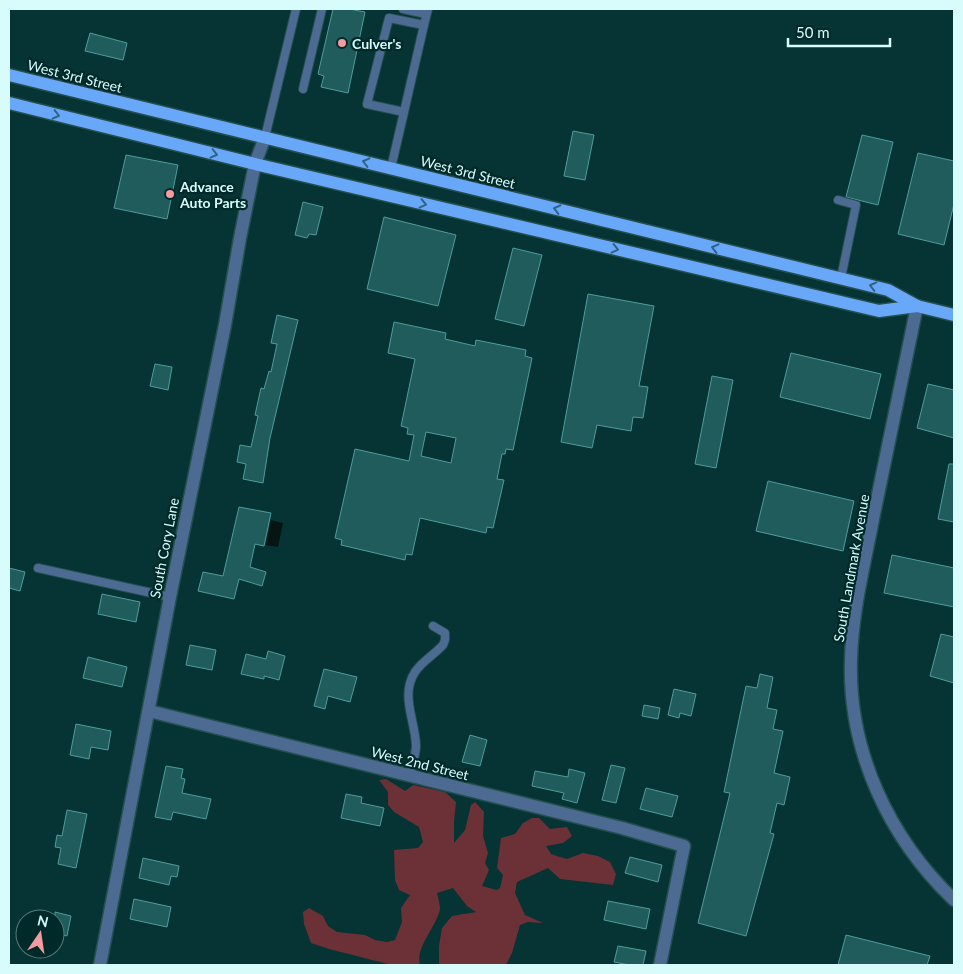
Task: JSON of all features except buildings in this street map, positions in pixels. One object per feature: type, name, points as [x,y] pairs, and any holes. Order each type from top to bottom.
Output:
[{"type":"main road","name":"West 3rd Street","points":[[9,75],[841,278],[888,290],[917,306],[954,315]]},
{"type":"main road","name":"West 3rd Street","points":[[9,104],[879,311],[917,306]]},
{"type":"street","name":"South Cory Lane","points":[[100,965],[255,164],[265,137]]},
{"type":"street","name":"South Landmark Avenue","points":[[917,306],[858,601],[853,634],[851,684],[853,714],[860,745],[867,767],[886,810],[920,864],[954,900]]},
{"type":"street","name":"West 2nd Street","points":[[149,711],[637,832],[684,846],[660,965]]},
{"type":"lane","points":[[265,137],[296,9]]},
{"type":"lane","points":[[303,89],[322,9]]},
{"type":"lane","points":[[312,53],[318,49],[327,9]]},
{"type":"lane","points":[[391,168],[427,12],[403,9]]},
{"type":"lane","points":[[404,112],[368,104],[389,18],[424,25]]},
{"type":"lane","points":[[838,200],[856,205],[841,278]]},
{"type":"lane","points":[[38,568],[170,597]]},
{"type":"lane","points":[[410,775],[416,747],[415,731],[407,692],[416,670],[443,645],[445,640],[445,633],[433,626]]},
{"type":"shaded area","points":[[271,520],[283,523],[278,547],[266,545]]},
{"type":"shaded area","points":[[386,779],[405,791],[413,785],[445,792],[456,802],[454,843],[465,830],[471,805],[475,802],[484,812],[483,836],[488,853],[485,863],[489,870],[482,886],[497,890],[500,888],[503,875],[497,868],[501,838],[515,834],[523,823],[532,818],[539,818],[550,829],[567,827],[572,836],[563,843],[546,846],[551,854],[567,859],[583,853],[598,856],[610,862],[616,874],[613,885],[560,879],[548,868],[517,882],[515,893],[525,915],[543,923],[528,922],[520,925],[512,953],[506,965],[439,965],[439,946],[442,928],[452,916],[476,912],[467,906],[453,888],[437,893],[440,909],[423,944],[419,958],[420,965],[392,965],[311,943],[304,924],[303,912],[309,908],[323,916],[328,926],[337,932],[365,935],[375,940],[387,942],[395,940],[402,922],[401,908],[410,895],[399,890],[395,880],[394,850],[418,848],[423,842],[419,827],[394,812],[388,805],[388,792],[379,780]]},
{"type":"place","name":"Culver's","points":[[342,43]]},
{"type":"place","name":"Advance Auto Parts","points":[[170,194]]}]
